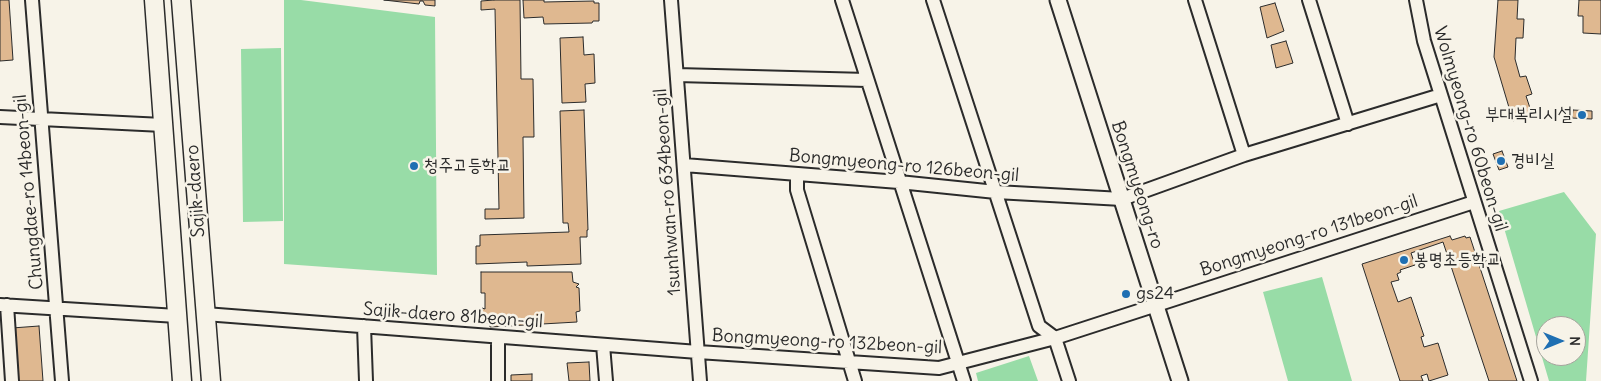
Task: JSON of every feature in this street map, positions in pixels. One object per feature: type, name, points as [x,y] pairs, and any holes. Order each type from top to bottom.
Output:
[{"type":"main road","name":"Sajik-daero","points":[[154,0],[182,381]]},
{"type":"main road","name":"Sajik-daero","points":[[181,0],[211,381]]},
{"type":"street","name":"Chungdae-ro 14beon-gil","points":[[32,0],[62,381]]},
{"type":"street","name":"1sunhwan-ro 634beon-gil","points":[[672,0],[700,381]]},
{"type":"street","points":[[842,0],[964,381]]},
{"type":"street","points":[[933,0],[1039,326],[1055,338],[1069,381]]},
{"type":"street","name":"Bongmyeong-ro","points":[[1058,0],[1180,381]]},
{"type":"street","points":[[1195,0],[1244,155]]},
{"type":"street","points":[[1309,0],[1348,124]]},
{"type":"street","name":"Wolmyeong-ro 60beon-gil","points":[[1416,0],[1424,41],[1531,381]]},
{"type":"street","points":[[677,76],[867,80]]},
{"type":"street","points":[[1122,199],[1244,155],[1441,95]]},
{"type":"street","points":[[0,117],[163,125]]},
{"type":"street","name":"Bongmyeong-ro 126beon-gil","points":[[684,164],[996,192],[1122,199]]},
{"type":"street","points":[[797,174],[798,190],[855,381]]},
{"type":"street","name":"Bongmyeong-ro 131beon-gil","points":[[1156,305],[1474,202]]},
{"type":"street","points":[[12,381],[4,305],[177,316]]},
{"type":"street","name":"Bongmyeong-ro 132beon-gil","points":[[698,352],[939,368],[1055,338],[1156,305]]},
{"type":"street","name":"Sajik-daero 81beon-gil","points":[[205,314],[698,352]]},
{"type":"street","points":[[364,326],[366,381]]},
{"type":"street","points":[[498,337],[498,381]]},
{"type":"street","points":[[603,345],[606,381]]},
{"type":"green space","points":[[284,0],[301,0],[435,17],[437,275],[284,264]]},
{"type":"green space","points":[[281,48],[283,221],[243,222],[241,49]]},
{"type":"green space","points":[[1564,192],[1596,234],[1586,381],[1549,381],[1545,366],[1586,366],[1586,316],[1536,316],[1536,337],[1499,211]]},
{"type":"green space","points":[[1322,277],[1352,381],[1288,381],[1263,292]]},
{"type":"green space","points":[[1029,356],[1038,381],[978,381],[976,373]]},
{"type":"building","points":[[0,0],[9,0],[13,60],[0,61]]},
{"type":"building","points":[[384,0],[435,0],[435,6],[425,5],[423,1],[420,1],[419,4]]},
{"type":"building","points":[[520,0],[521,79],[533,79],[534,137],[523,137],[524,218],[485,219],[485,209],[499,209],[495,9],[481,10],[481,1]]},
{"type":"building","points":[[523,0],[544,0],[544,2],[594,1],[594,3],[599,3],[599,21],[593,21],[592,23],[544,24],[543,17],[524,18]]},
{"type":"building","points":[[1498,0],[1518,0],[1517,19],[1524,19],[1523,38],[1516,38],[1515,59],[1520,77],[1526,76],[1532,94],[1526,96],[1532,114],[1513,121],[1494,57]]},
{"type":"building","points":[[1579,0],[1601,0],[1601,34],[1583,33],[1583,16],[1578,16]]},
{"type":"building","points":[[1275,3],[1284,31],[1267,38],[1260,7]]},
{"type":"building","points":[[583,37],[584,55],[594,54],[595,83],[585,84],[586,102],[562,103],[560,38]]},
{"type":"building","points":[[1286,41],[1293,63],[1276,68],[1271,45]]},
{"type":"building","points":[[584,110],[588,230],[587,237],[580,237],[581,264],[527,266],[527,262],[476,264],[476,246],[480,246],[480,235],[569,232],[568,223],[563,223],[560,111]]},
{"type":"building","name":"부대복리시설","points":[[1573,110],[1592,111],[1592,119],[1572,118]]},
{"type":"building","name":"경비실","points":[[1502,151],[1508,167],[1499,170],[1493,154]]},
{"type":"building","points":[[1450,236],[1452,240],[1465,236],[1466,238],[1470,237],[1517,381],[1489,381],[1443,242],[1411,253],[1415,265],[1400,270],[1401,272],[1397,274],[1399,280],[1391,282],[1398,302],[1411,297],[1424,336],[1421,337],[1424,347],[1438,343],[1448,375],[1429,381],[1427,374],[1421,376],[1423,381],[1400,381],[1362,264]]},
{"type":"building","points":[[481,272],[572,272],[573,282],[579,284],[576,287],[579,288],[580,311],[576,312],[577,322],[490,327],[490,323],[483,323],[482,308],[485,309],[485,293],[481,293]]},
{"type":"building","points":[[39,326],[43,381],[16,381],[12,328]]},
{"type":"building","points":[[589,362],[590,381],[569,381],[567,363]]},
{"type":"building","points":[[532,374],[532,381],[511,381],[511,375]]},
{"type":"place","name":"부대복리시설","points":[[1582,115]]},
{"type":"place","name":"경비실","points":[[1501,161]]},
{"type":"place","name":"청주고등학교","points":[[414,166]]},
{"type":"place","name":"봉명초등학교","points":[[1404,260]]},
{"type":"place","name":"gs24","points":[[1126,294]]}]
